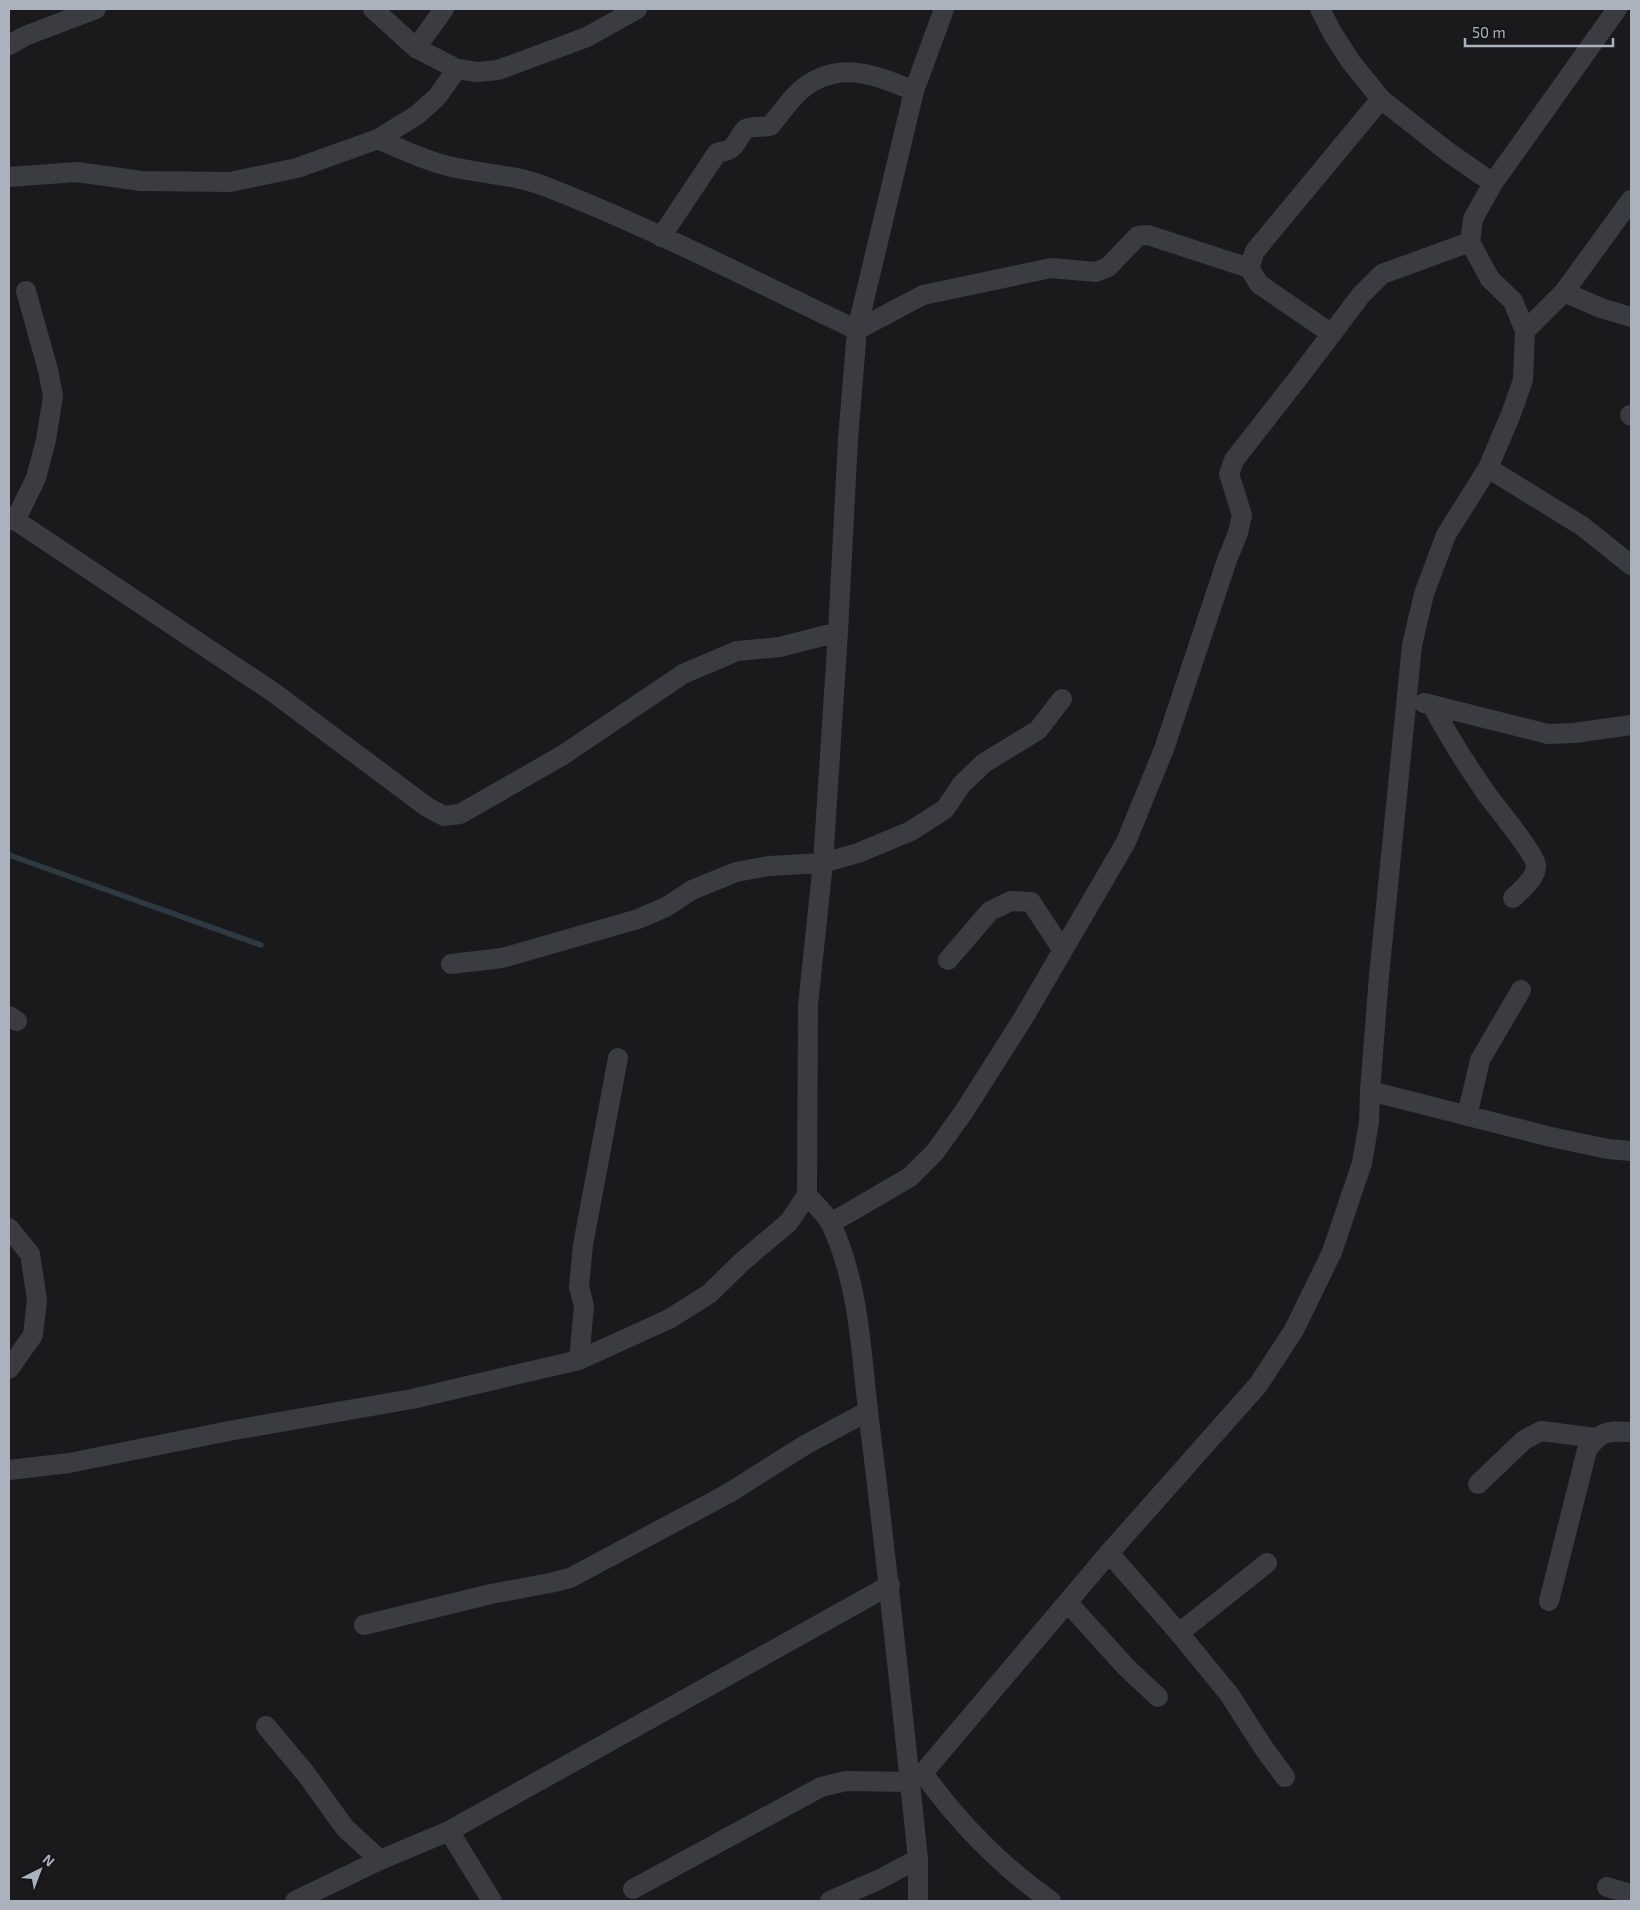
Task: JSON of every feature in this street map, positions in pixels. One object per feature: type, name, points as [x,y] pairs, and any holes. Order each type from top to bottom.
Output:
[{"type":"street","points":[[9,45],[25,36],[96,9]]},
{"type":"street","points":[[373,9],[416,48],[457,69],[477,72],[498,70],[587,37],[637,9]]},
{"type":"street","points":[[416,48],[444,9]]},
{"type":"street","points":[[9,1470],[70,1463],[234,1430],[412,1399],[579,1360],[669,1319],[709,1294],[743,1261],[789,1222],[807,1195],[808,1005],[823,863],[848,439],[857,330],[914,92],[944,9]]},
{"type":"street","points":[[1320,9],[1351,62],[1381,99],[1448,152],[1493,183]]},
{"type":"street","points":[[916,1778],[1109,1553],[1258,1385],[1294,1330],[1332,1252],[1362,1163],[1369,1122],[1378,976],[1412,645],[1424,594],[1446,535],[1488,468],[1523,380],[1525,331],[1513,301],[1490,279],[1470,242],[1473,219],[1493,183],[1617,9]]},
{"type":"street","points":[[9,177],[77,172],[141,181],[230,182],[297,168],[378,138],[417,115],[437,97],[457,69]]},
{"type":"street","points":[[661,237],[717,153],[722,150],[728,150],[749,127],[770,126],[802,89],[821,78],[840,72],[860,72],[883,78],[914,92]]},
{"type":"street","points":[[1250,268],[1255,251],[1381,99]]},
{"type":"street","points":[[378,138],[418,156],[448,166],[516,177],[596,206],[857,330]]},
{"type":"street","points":[[1525,331],[1564,292],[1631,200]]},
{"type":"street","points":[[857,330],[923,296],[1051,268],[1096,272],[1108,267],[1138,236],[1148,235],[1250,268],[1259,284],[1332,334]]},
{"type":"street","points":[[831,1223],[910,1177],[934,1152],[965,1110],[1024,1017],[1126,842],[1164,749],[1226,560],[1238,534],[1242,516],[1229,474],[1234,460],[1361,295],[1382,274],[1470,242]]},
{"type":"street","points":[[26,290],[48,370],[53,396],[46,440],[36,478],[12,518],[273,692],[427,807],[444,816],[460,814],[563,755],[683,674],[737,651],[780,647],[838,632]]},
{"type":"street","points":[[1564,292],[1602,308],[1631,316]]},
{"type":"street","points":[[1488,468],[1582,526],[1631,565]]},
{"type":"street","points":[[1408,698],[1548,734],[1574,733],[1631,725]]},
{"type":"street","points":[[451,964],[502,958],[638,919],[666,906],[692,890],[736,872],[769,866],[823,863],[858,853],[911,831],[945,809],[962,784],[984,763],[1038,730],[1062,699]]},
{"type":"street","points":[[1432,705],[1449,738],[1486,794],[1527,848],[1536,864],[1535,874],[1513,898]]},
{"type":"street","points":[[948,960],[990,912],[1011,901],[1031,902],[1062,949]]},
{"type":"street","points":[[1467,1116],[1480,1060],[1521,990]]},
{"type":"street","points":[[579,1360],[584,1306],[578,1287],[583,1245],[618,1058]]},
{"type":"street","points":[[1370,1091],[1608,1150],[1631,1151]]},
{"type":"street","points":[[807,1195],[831,1223],[857,1307],[868,1411],[916,1778],[918,1901]]},
{"type":"street","points":[[9,1228],[30,1254],[37,1300],[33,1335],[9,1369]]},
{"type":"street","points":[[364,1625],[492,1594],[570,1578],[729,1493],[805,1445],[868,1411]]},
{"type":"street","points":[[1478,1484],[1524,1440],[1541,1431],[1596,1438]]},
{"type":"street","points":[[1549,1601],[1588,1450],[1596,1438],[1608,1431],[1631,1432]]},
{"type":"street","points":[[1109,1553],[1229,1694],[1285,1777]]},
{"type":"street","points":[[1179,1633],[1267,1563]]},
{"type":"street","points":[[305,1899],[380,1860],[449,1831],[890,1585]]},
{"type":"street","points":[[1068,1603],[1114,1654],[1158,1696]]},
{"type":"street","points":[[266,1726],[306,1774],[344,1828],[380,1860]]},
{"type":"street","points":[[633,1888],[822,1786],[846,1781],[916,1778],[998,1858],[1034,1890],[1050,1901]]},
{"type":"street","points":[[449,1831],[492,1901]]},
{"type":"street","points":[[830,1901],[878,1880],[918,1859]]},
{"type":"street","points":[[1607,1887],[1631,1894]]},
{"type":"waterway","points":[[9,855],[261,945]]}]
